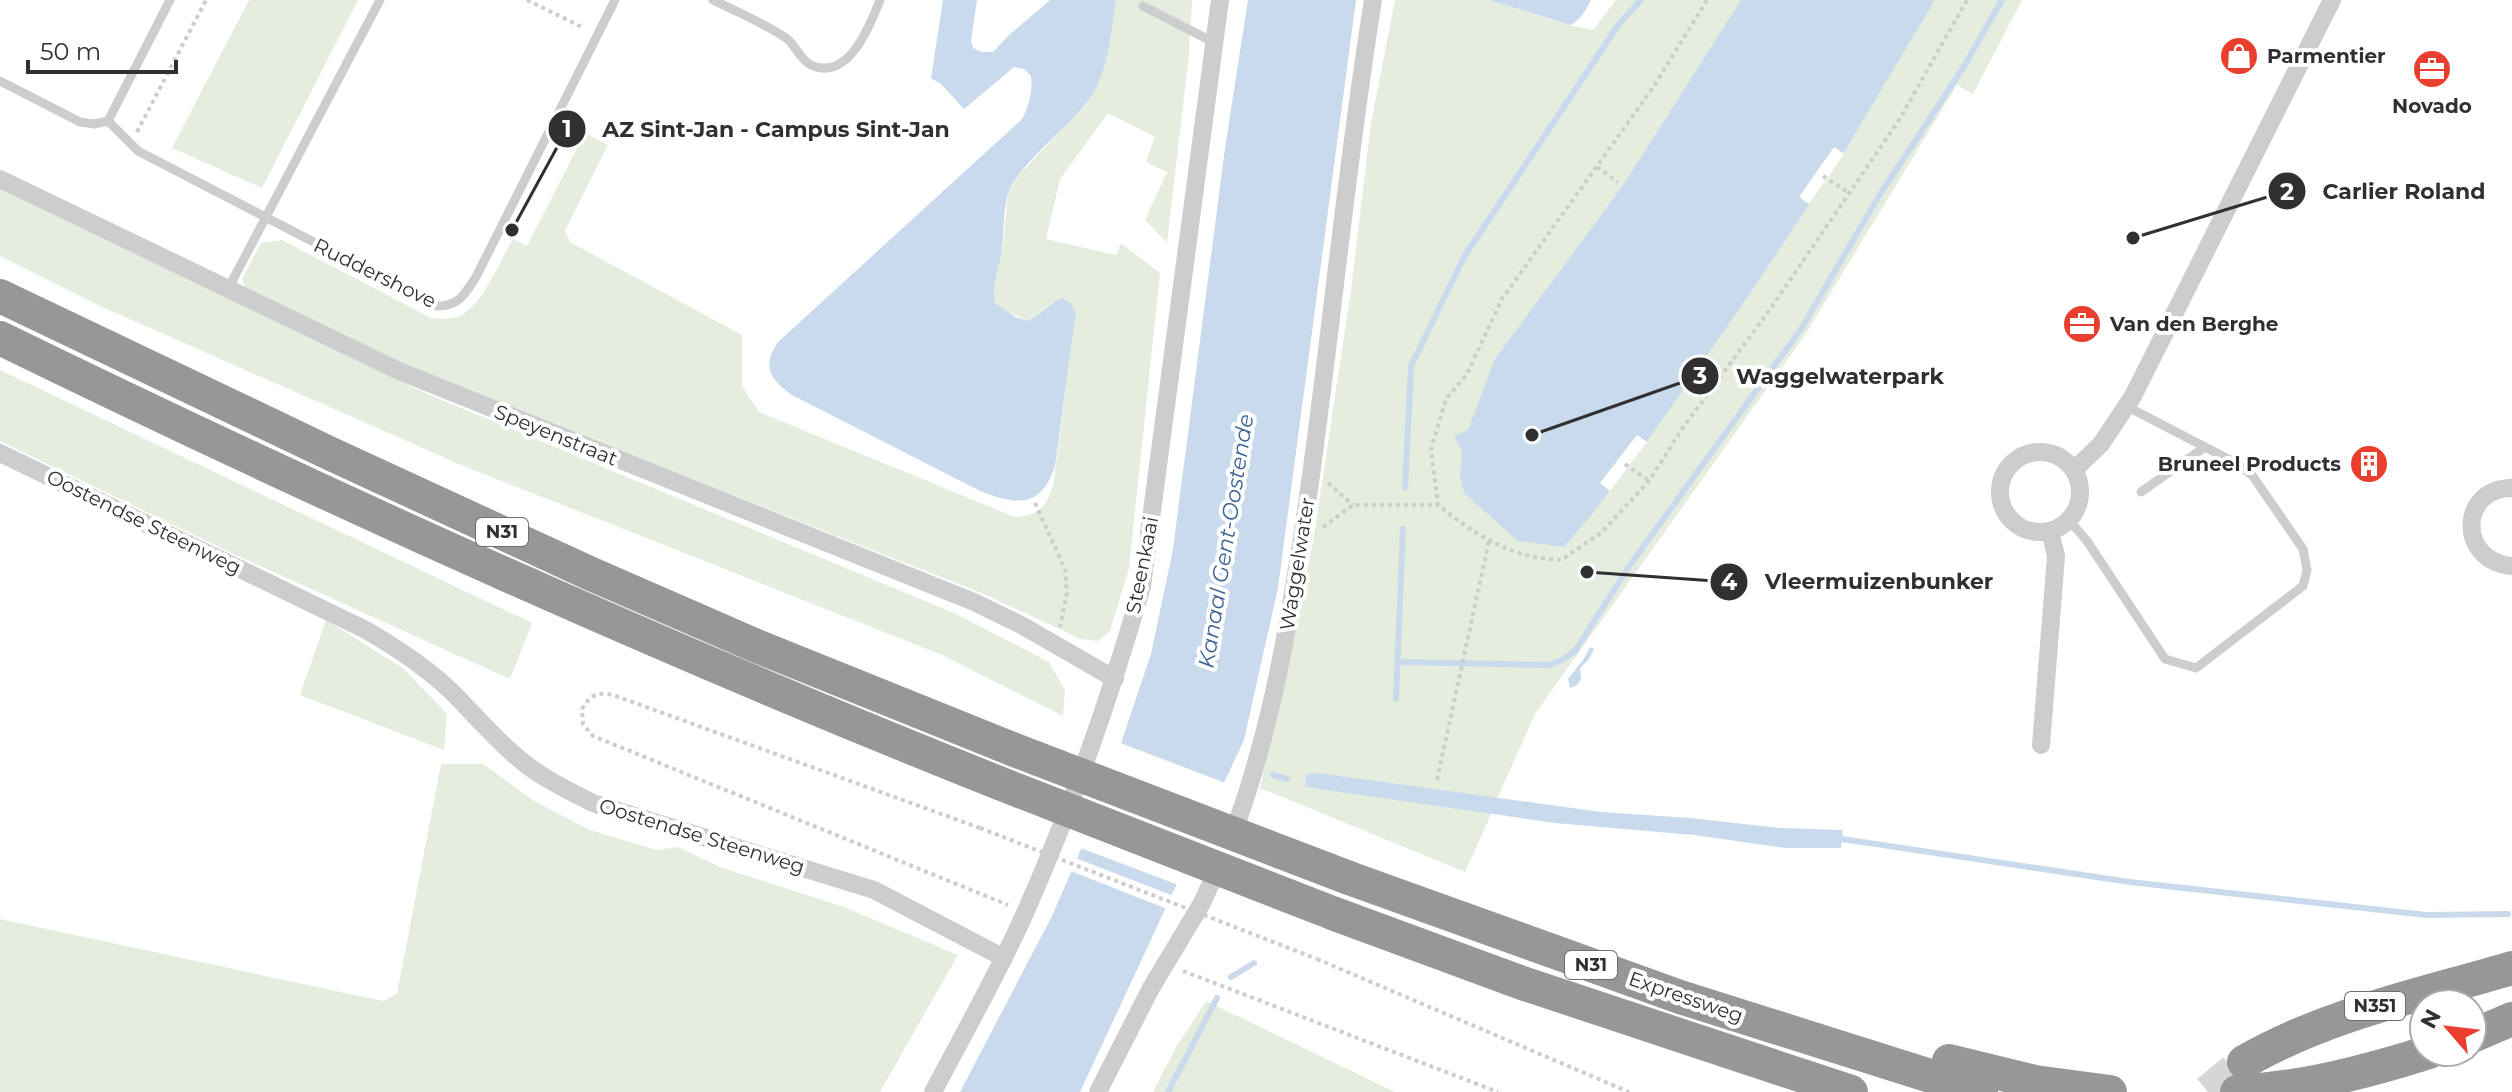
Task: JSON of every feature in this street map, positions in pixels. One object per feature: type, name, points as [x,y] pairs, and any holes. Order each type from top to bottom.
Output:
[{"type":"highway","name":"Expressweg","points":[[0,296],[287,434],[589,573],[759,647],[1012,749],[1349,878],[1680,997],[1981,1092]]},
{"type":"highway","name":"Expressweg","points":[[0,338],[326,494],[566,602],[999,783],[1335,914],[1537,988],[1851,1092]]},
{"type":"highway","name":"N351","points":[[2241,1077],[2276,1043],[2311,1028],[2372,1007],[2512,968]]},
{"type":"highway","points":[[2488,1029],[2512,1019]]},
{"type":"highway","points":[[1836,1046],[1882,1042],[2035,1082],[2110,1092]]},
{"type":"highway","name":"N351","points":[[2241,1077],[2306,1084],[2349,1076],[2408,1058]]},
{"type":"street","name":"Steenkaai","points":[[933,1092],[1004,958],[1076,792],[1115,679],[1142,586],[1220,0]]},
{"type":"street","name":"Waggelwater","points":[[1098,1092],[1151,988],[1202,903],[1251,787],[1286,641],[1327,362],[1354,117],[1373,0]]},
{"type":"street","points":[[2074,470],[2101,444],[2126,406],[2332,0]]},
{"type":"street","name":"Speyenstraat","points":[[0,179],[399,371],[974,602],[1115,679]]},
{"type":"street","name":"Oostendse Steenweg","points":[[0,453],[352,623],[400,650],[452,693],[489,733],[520,760],[552,782],[593,803],[874,890],[1004,958]]},
{"type":"street","points":[[2026,453],[2053,453],[2074,470],[2080,496],[2077,509],[2069,520],[2050,531],[2038,532],[2015,524],[2000,500],[2000,486],[2005,471],[2015,460],[2026,453]]},
{"type":"street","points":[[2512,488],[2492,492],[2483,499],[2475,508],[2471,520],[2475,543],[2481,553],[2500,565],[2512,566]]},
{"type":"street","points":[[2041,745],[2056,556],[2050,531]]},
{"type":"lane","points":[[0,81],[80,122],[94,124],[108,121],[170,0]]},
{"type":"lane","points":[[228,289],[380,0]]},
{"type":"lane","name":"Ruddershove","points":[[108,121],[138,151],[437,306],[450,306],[464,295],[476,277],[615,0]]},
{"type":"lane","points":[[713,0],[788,39],[802,59],[813,66],[827,68],[843,62],[854,50],[871,23],[880,0]]},
{"type":"lane","points":[[1143,6],[1213,42]]},
{"type":"lane","points":[[2069,520],[2087,541],[2165,659],[2196,668],[2303,586],[2307,570],[2303,549],[2252,475],[2126,406]]},
{"type":"lane","points":[[2141,492],[2205,447]]},
{"type":"path","points":[[131,144],[206,0]]},
{"type":"path","points":[[527,0],[597,35]]},
{"type":"path","points":[[1438,505],[1431,449],[1446,399],[1467,374],[1502,299],[1652,89],[1707,0]]},
{"type":"path","points":[[1301,542],[1353,505],[1438,505],[1489,541],[1522,554],[1561,560],[1602,532],[1649,481],[1682,429],[1771,308],[1899,120],[1967,0]]},
{"type":"path","points":[[1597,167],[1618,182]]},
{"type":"path","points":[[1823,176],[1849,193]]},
{"type":"path","points":[[1625,464],[1649,481]]},
{"type":"path","points":[[1312,470],[1353,505]]},
{"type":"path","points":[[1035,503],[1065,569],[1067,593],[1056,645]]},
{"type":"path","points":[[1437,780],[1489,541]]},
{"type":"path","points":[[1025,912],[593,736],[583,724],[582,709],[591,697],[613,695],[980,828],[1317,959],[1629,1092]]},
{"type":"path","points":[[1167,962],[1498,1092]]},
{"type":"green space","points":[[249,0],[358,0],[262,188],[172,148]]},
{"type":"green space","points":[[1116,0],[1192,0],[1189,54],[1167,243],[1145,220],[1167,172],[1146,162],[1155,137],[1108,113],[1060,179],[1046,239],[1116,255],[1121,243],[1160,273],[1129,568],[1110,631],[1098,641],[1081,639],[979,592],[402,365],[246,291],[242,279],[261,243],[282,240],[431,318],[459,316],[478,300],[513,239],[527,246],[585,133],[608,145],[565,231],[570,242],[742,335],[742,386],[759,412],[1015,517],[1030,514],[1044,505],[1053,486],[1076,313],[1053,302],[1028,321],[1000,309],[995,303],[992,290],[1002,254],[1008,194],[1018,176],[1084,106],[1096,88],[1104,65]]},
{"type":"green space","points":[[1395,0],[1489,0],[1593,30],[1616,0],[2022,0],[1973,94],[1957,85],[1805,335],[1535,714],[1497,799],[1319,773],[1306,775],[1305,787],[1492,812],[1465,872],[1260,788],[1313,542],[1351,290],[1371,123]]},
{"type":"green space","points":[[0,189],[425,393],[954,613],[1049,662],[1065,690],[1063,716],[942,655],[459,464],[100,306],[0,256]]},
{"type":"green space","points":[[0,370],[532,623],[510,679],[229,552],[0,441]]},
{"type":"green space","points":[[326,620],[403,668],[447,714],[444,750],[300,695]]},
{"type":"green space","points":[[441,764],[483,764],[534,801],[590,830],[657,850],[678,847],[720,867],[844,907],[958,955],[880,1092],[0,1092],[0,919],[383,1001],[397,994]]},
{"type":"green space","points":[[1206,1001],[1395,1092],[1153,1092],[1175,1049]]},
{"type":"water","points":[[943,0],[977,0],[971,41],[973,48],[993,52],[1050,0],[1116,0],[1106,58],[1095,90],[1075,116],[1024,168],[1006,200],[1002,249],[994,289],[995,303],[1015,317],[1028,321],[1062,298],[1071,304],[1076,313],[1055,466],[1042,490],[1026,500],[1005,499],[980,491],[792,395],[770,372],[770,358],[778,342],[1022,119],[1030,98],[1031,81],[1031,76],[1024,69],[1014,67],[964,109],[941,84],[931,78]]},
{"type":"water","name":"Kanaal Gent-Oostende","points":[[1248,0],[1356,0],[1278,588],[1244,740],[1080,1092],[960,1092],[1052,916],[1101,803],[1151,654],[1173,549],[1225,148]]},
{"type":"water","points":[[1489,0],[1591,0],[1580,18],[1570,25]]},
{"type":"water","points":[[1741,0],[1935,0],[1844,152],[1749,295],[1593,513],[1564,547],[1518,541],[1464,493],[1460,477],[1462,451],[1454,436],[1468,430],[1495,359],[1624,184]]},
{"type":"water","points":[[1590,647],[1594,649],[1580,668],[1581,680],[1570,688],[1568,679]]},
{"type":"water","points":[[1319,773],[1601,812],[1781,828],[1843,830],[1841,848],[1786,848],[1694,835],[1555,823],[1305,787],[1306,774]]},
{"type":"pier","points":[[1834,147],[1844,154],[1809,204],[1799,197]]},
{"type":"pier","points":[[1637,435],[1647,442],[1610,491],[1600,483]]},
{"type":"pier","points":[[1118,742],[1228,784],[1181,886],[1078,847]]},
{"type":"pier","points":[[1073,857],[1176,897],[1170,910],[1068,870]]},
{"type":"waterway","points":[[1405,487],[1411,366],[1464,257],[1619,24],[1641,0]]},
{"type":"waterway","points":[[1397,662],[1550,665],[1575,651],[1630,565],[1801,329],[1879,196],[1963,68],[2002,0]]},
{"type":"waterway","points":[[1396,699],[1403,529]]},
{"type":"waterway","points":[[1273,775],[1287,779]]},
{"type":"waterway","points":[[1842,839],[2130,882],[2426,915],[2508,914]]},
{"type":"waterway","points":[[1231,977],[1254,963]]},
{"type":"waterway","points":[[1168,1092],[1217,998]]},
{"type":"tunnel","points":[[2208,1092],[2244,1062]]},
{"type":"place","name":"Parmentier","points":[[2239,56]]},
{"type":"place","name":"Novado","points":[[2432,69]]},
{"type":"place","name":"AZ Sint-Jan - Campus Sint-Jan","points":[[512,230]]},
{"type":"place","name":"Carlier Roland","points":[[2133,238]]},
{"type":"place","name":"Van den Berghe","points":[[2082,324]]},
{"type":"place","name":"Waggelwaterpark","points":[[1532,435]]},
{"type":"place","name":"Bruneel Products","points":[[2369,464]]},
{"type":"place","name":"Vleermuizenbunker","points":[[1587,572]]}]
